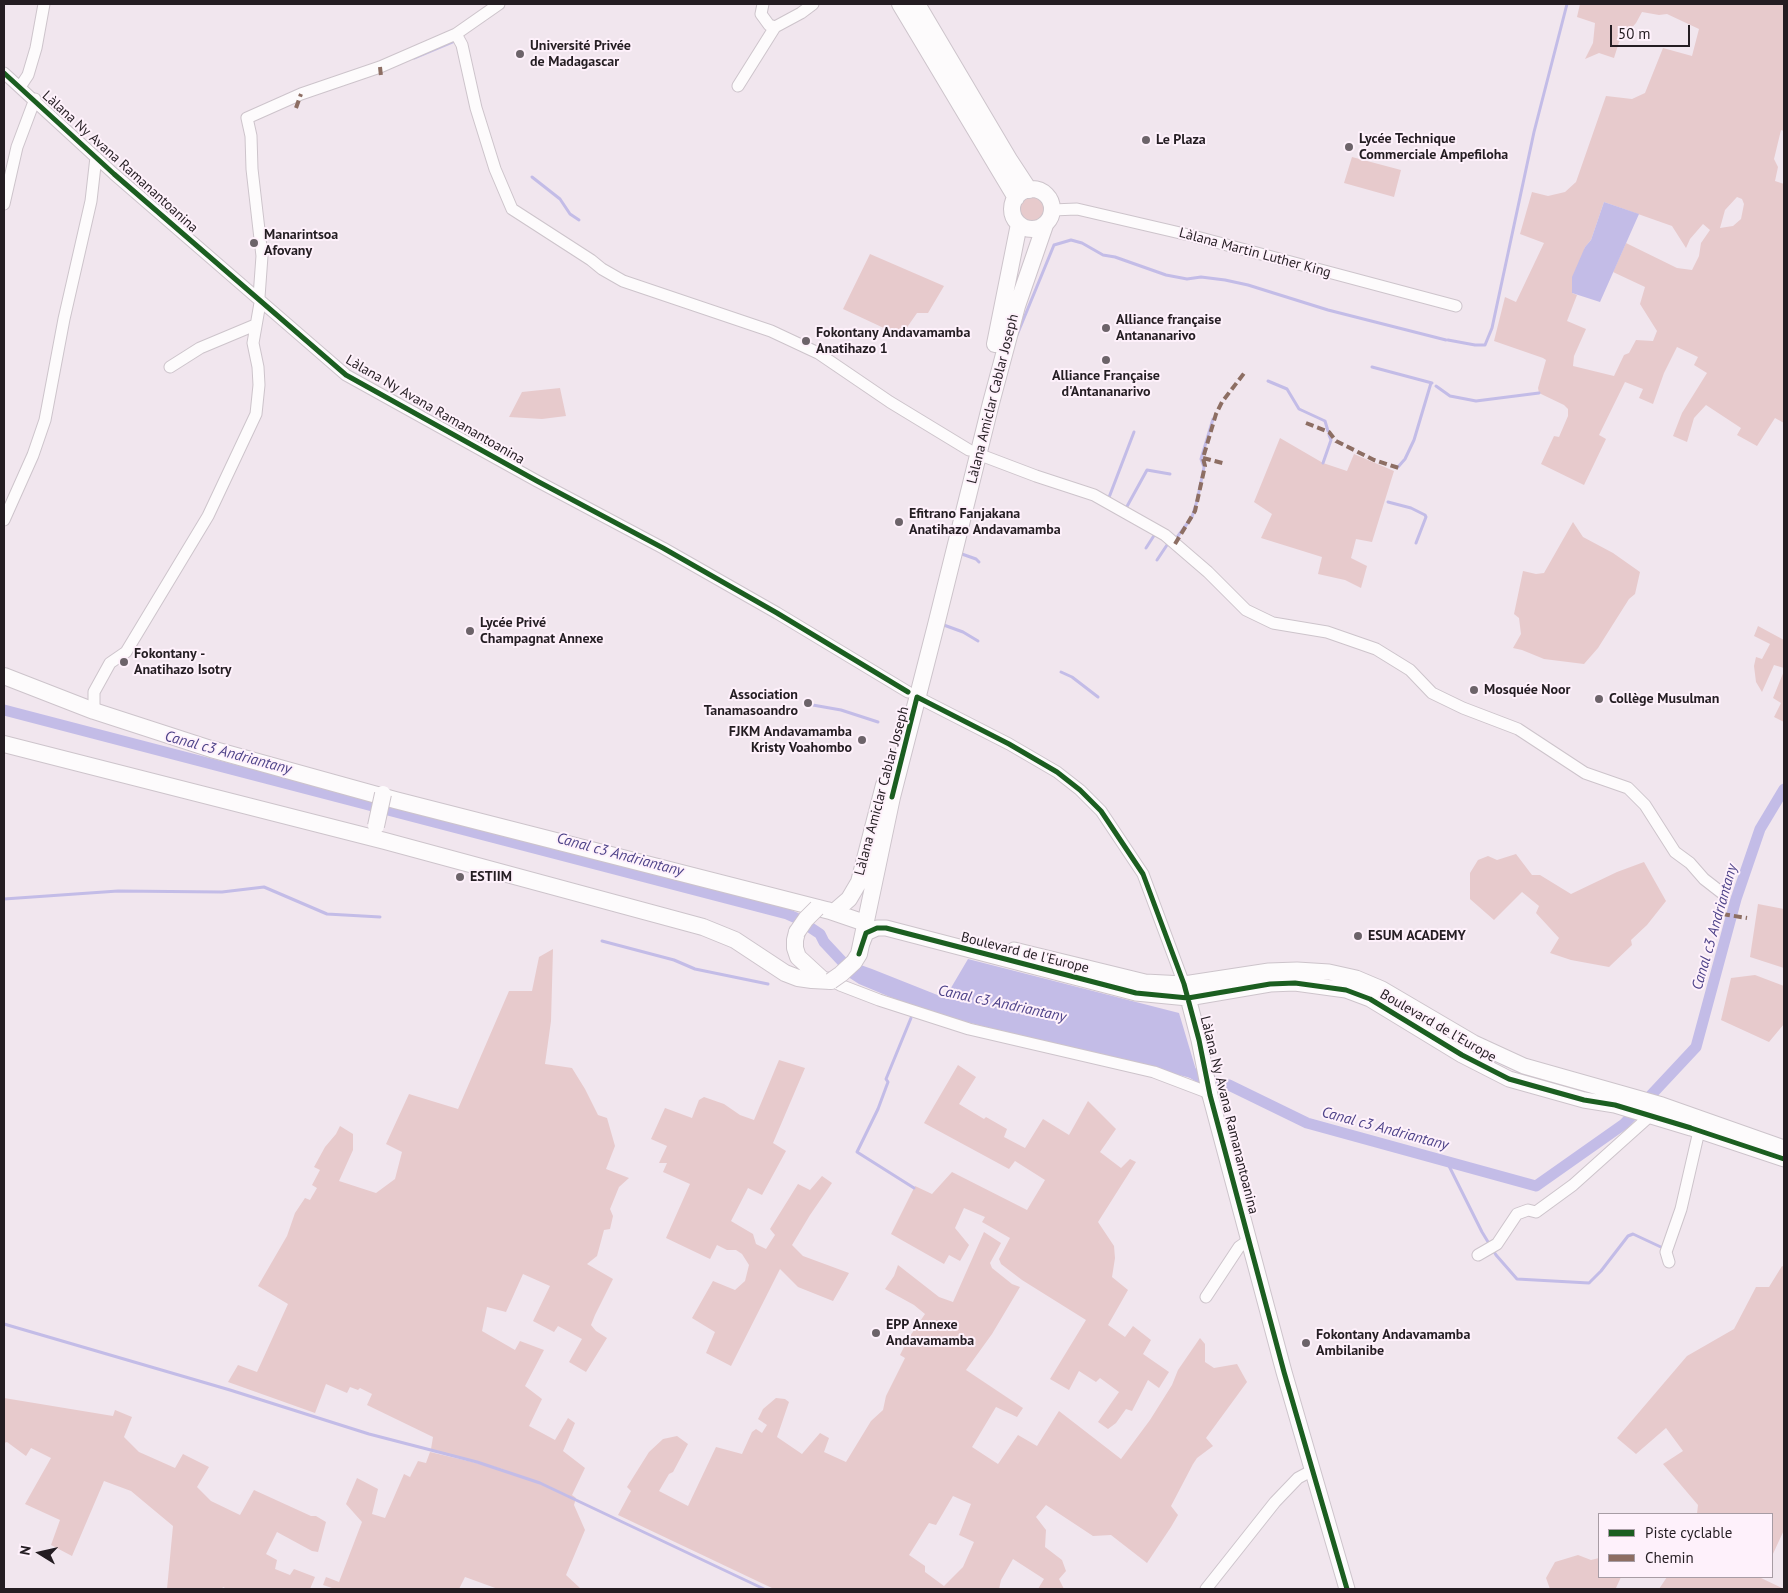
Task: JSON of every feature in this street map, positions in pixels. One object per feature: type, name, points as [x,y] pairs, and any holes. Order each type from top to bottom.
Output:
[{"type":"main road","points":[[900,4],[1022,194]]},
{"type":"main road","points":[[917,4],[1010,161],[1022,194],[1013,212],[1019,224],[1029,229],[1040,228],[1049,217],[1051,201],[1038,190],[1022,194]]},
{"type":"main road","name":"Làlana Amiclar Cablar Joseph","points":[[834,912],[849,899],[859,882],[912,695],[974,452],[1010,331],[1049,217]]},
{"type":"main road","name":"Làlana Amiclar Cablar Joseph","points":[[974,452],[1019,224]]},
{"type":"main road","points":[[4,676],[94,711],[146,726],[212,749],[389,797],[834,912],[865,923]]},
{"type":"main road","name":"Làlana Amiclar Cablar Joseph","points":[[856,958],[865,923],[912,695]]},
{"type":"main road","points":[[4,744],[384,841],[703,927],[735,940],[785,973],[798,978],[827,980],[841,974],[856,958]]},
{"type":"main road","points":[[384,841],[376,826],[389,797]]},
{"type":"main road","points":[[827,980],[798,957],[795,940],[797,932],[817,908],[834,912]]},
{"type":"street","points":[[20,87],[28,75],[36,48],[44,4]]},
{"type":"street","points":[[94,711],[94,692],[110,663],[126,652],[203,524],[256,414],[259,385],[258,367],[253,343],[260,303],[262,256],[248,118],[301,94],[459,40],[499,4]]},
{"type":"street","points":[[763,4],[761,14],[769,25],[775,27]]},
{"type":"street","points":[[738,86],[775,27],[813,4]]},
{"type":"street","points":[[459,40],[476,108],[495,169],[512,209],[602,269],[624,280],[771,330],[818,353],[890,402],[974,452],[1036,476],[1094,495],[1165,535],[1208,572],[1246,610],[1273,623],[1327,632],[1376,649],[1410,670],[1432,693],[1463,708],[1518,729],[1585,773],[1628,788],[1645,805],[1675,852],[1690,863],[1722,893]]},
{"type":"street","name":"Làlana Ny Avana Ramanantoanina","points":[[4,73],[260,303],[346,375],[537,481],[663,548],[777,613],[912,695],[1001,740],[1057,772],[1080,790],[1101,811],[1143,874],[1186,991],[1199,1040],[1208,1088],[1284,1372],[1348,1589]]},
{"type":"street","points":[[4,204],[18,148],[35,99]]},
{"type":"street","points":[[4,520],[33,454],[45,420],[64,319],[91,201],[96,157]]},
{"type":"street","name":"Làlana Martin Luther King","points":[[1049,217],[1077,209],[1193,236],[1456,306]]},
{"type":"street","points":[[170,367],[200,348],[256,325]]},
{"type":"street","name":"Boulevard de l'Europe","points":[[865,923],[919,925],[1186,991],[1295,983],[1346,990],[1370,999],[1462,1055],[1509,1079],[1584,1100],[1615,1105],[1784,1159]]},
{"type":"street","points":[[856,958],[866,933],[877,928],[886,928],[1136,993],[1186,991]]},
{"type":"street","name":"Boulevard de l'Europe","points":[[1186,991],[1269,971],[1329,972],[1356,978],[1382,989],[1474,1043],[1524,1066],[1662,1105],[1784,1148]]},
{"type":"street","points":[[827,980],[825,977],[879,1000],[969,1029],[1154,1072],[1204,1091],[1208,1088]]},
{"type":"street","points":[[1485,1250],[1497,1244],[1517,1214],[1528,1210],[1536,1212],[1574,1185],[1648,1116]]},
{"type":"street","points":[[1669,1262],[1666,1252],[1682,1209],[1699,1131]]},
{"type":"street","points":[[1206,1297],[1239,1247],[1249,1240]]},
{"type":"street","points":[[1206,1589],[1275,1502],[1298,1478],[1313,1470]]},
{"type":"shaded area","points":[[1580,4],[1784,4],[1784,131],[1781,130],[1774,159],[1778,167],[1775,181],[1784,184],[1784,423],[1775,418],[1757,446],[1737,435],[1741,428],[1706,405],[1694,418],[1687,442],[1673,436],[1682,413],[1707,373],[1694,365],[1698,357],[1677,347],[1664,373],[1653,404],[1639,398],[1643,389],[1625,382],[1599,435],[1606,439],[1584,485],[1541,464],[1554,436],[1559,437],[1568,416],[1568,409],[1564,405],[1539,393],[1538,388],[1546,360],[1494,341],[1505,297],[1516,302],[1544,243],[1520,234],[1532,192],[1548,196],[1565,192],[1576,182],[1606,96],[1632,99],[1645,93],[1663,48],[1692,56],[1699,29],[1667,14],[1659,15],[1642,12],[1636,23],[1619,42],[1614,58],[1599,53],[1585,59],[1593,43],[1595,23],[1577,17]],"holes":[[[1737,197],[1742,199],[1744,204],[1741,219],[1733,226],[1720,228],[1725,210]],[[1604,202],[1672,226],[1686,248],[1690,239],[1703,224],[1710,230],[1701,243],[1699,256],[1692,270],[1677,268],[1626,243],[1613,272],[1645,287],[1640,304],[1657,331],[1653,341],[1636,340],[1629,353],[1624,355],[1614,376],[1573,366],[1574,356],[1586,329],[1567,321],[1577,295],[1572,293],[1585,247],[1591,240]]]},
{"type":"shaded area","points":[[1352,157],[1401,170],[1394,197],[1344,183]]},
{"type":"shaded area","points":[[1032,197],[1037,198],[1043,204],[1043,214],[1037,220],[1032,221],[1027,220],[1021,214],[1020,209],[1021,204],[1027,198]]},
{"type":"shaded area","points":[[870,254],[944,286],[928,313],[917,313],[901,336],[843,309]]},
{"type":"shaded area","points":[[560,388],[566,416],[542,419],[509,417],[522,392]]},
{"type":"shaded area","points":[[1280,438],[1323,463],[1347,471],[1354,454],[1394,471],[1372,542],[1356,539],[1351,558],[1367,566],[1361,588],[1345,580],[1318,574],[1322,557],[1261,538],[1272,514],[1254,502]]},
{"type":"shaded area","points":[[1573,522],[1583,537],[1613,553],[1640,572],[1635,594],[1629,599],[1598,648],[1584,664],[1544,659],[1513,648],[1521,634],[1519,618],[1514,614],[1523,571],[1536,574],[1544,573]]},
{"type":"shaded area","points":[[1758,626],[1784,640],[1784,668],[1774,665],[1762,692],[1756,682],[1754,666],[1756,657],[1762,659],[1770,644],[1754,636]]},
{"type":"shaded area","points":[[1784,671],[1784,722],[1774,717],[1781,703],[1773,698]]},
{"type":"shaded area","points":[[1516,854],[1532,875],[1540,875],[1571,894],[1617,872],[1644,862],[1666,901],[1647,925],[1631,940],[1632,945],[1609,967],[1571,960],[1550,953],[1559,938],[1536,913],[1539,906],[1522,892],[1494,920],[1470,899],[1470,873],[1478,860],[1488,856],[1497,860]]},
{"type":"shaded area","points":[[1758,904],[1784,909],[1784,968],[1750,957]]},
{"type":"shaded area","points":[[553,949],[551,1021],[545,1064],[572,1068],[598,1115],[607,1118],[615,1146],[606,1169],[629,1178],[619,1187],[610,1209],[613,1216],[610,1229],[604,1230],[597,1256],[587,1264],[613,1279],[591,1325],[596,1331],[607,1338],[586,1372],[569,1362],[582,1339],[558,1326],[554,1332],[533,1321],[550,1286],[523,1274],[506,1312],[487,1307],[482,1331],[515,1350],[520,1341],[544,1350],[525,1386],[542,1399],[529,1426],[555,1440],[568,1418],[575,1423],[563,1451],[585,1468],[572,1495],[576,1498],[574,1505],[585,1530],[566,1575],[581,1589],[498,1589],[465,1577],[459,1589],[335,1589],[323,1585],[326,1577],[339,1582],[362,1522],[346,1504],[357,1478],[378,1489],[372,1514],[385,1518],[404,1474],[410,1477],[418,1461],[426,1463],[430,1452],[506,1470],[431,1449],[433,1437],[367,1405],[372,1394],[360,1388],[358,1390],[350,1387],[347,1393],[326,1384],[315,1413],[228,1382],[238,1365],[257,1372],[288,1304],[258,1286],[287,1236],[295,1213],[305,1198],[310,1200],[317,1188],[312,1185],[320,1170],[314,1167],[340,1126],[353,1134],[353,1150],[339,1181],[376,1193],[395,1179],[402,1152],[386,1144],[409,1094],[458,1109],[509,991],[532,991],[539,957]]},
{"type":"shaded area","points":[[1755,975],[1784,986],[1784,1024],[1769,1042],[1721,1020],[1731,978]]},
{"type":"shaded area","points":[[779,1060],[805,1068],[773,1143],[786,1151],[762,1195],[748,1188],[731,1221],[753,1234],[756,1244],[766,1249],[775,1235],[770,1229],[798,1184],[810,1190],[822,1176],[832,1183],[792,1245],[803,1256],[849,1273],[833,1301],[798,1287],[780,1269],[731,1366],[706,1353],[715,1332],[692,1318],[713,1281],[735,1290],[745,1281],[749,1265],[742,1254],[736,1250],[727,1250],[717,1245],[710,1259],[666,1238],[690,1184],[663,1172],[667,1163],[659,1163],[667,1146],[651,1139],[665,1108],[692,1118],[699,1100],[704,1097],[724,1104],[740,1115],[754,1120]]},
{"type":"shaded area","points":[[958,1065],[976,1077],[959,1104],[984,1119],[986,1117],[1007,1129],[1004,1137],[1025,1148],[1043,1119],[1069,1135],[1088,1101],[1116,1129],[1100,1152],[1121,1168],[1130,1159],[1136,1162],[1098,1222],[1114,1246],[1115,1258],[1112,1277],[1128,1290],[1108,1325],[1125,1337],[1133,1326],[1151,1340],[1143,1354],[1169,1372],[1159,1388],[1148,1380],[1132,1411],[1126,1409],[1116,1423],[1108,1429],[1098,1422],[1119,1392],[1100,1378],[1096,1382],[1079,1371],[1069,1390],[1050,1379],[1086,1320],[1022,1280],[1001,1264],[999,1259],[1010,1238],[982,1222],[985,1217],[964,1208],[955,1228],[969,1245],[960,1261],[949,1255],[944,1264],[891,1234],[915,1186],[932,1194],[952,1172],[1027,1210],[1045,1180],[1015,1161],[1009,1169],[924,1123]]},
{"type":"shaded area","points":[[984,1232],[1001,1243],[990,1263],[992,1268],[1012,1284],[1020,1287],[992,1334],[966,1370],[1023,1408],[1017,1417],[996,1407],[972,1447],[998,1464],[1018,1435],[1037,1446],[1059,1411],[1121,1459],[1150,1420],[1172,1385],[1178,1370],[1200,1338],[1205,1344],[1205,1362],[1214,1368],[1237,1364],[1247,1382],[1206,1438],[1213,1446],[1197,1458],[1193,1464],[1171,1506],[1178,1515],[1147,1563],[1111,1535],[1093,1536],[1046,1505],[1036,1517],[1046,1530],[1045,1547],[1062,1560],[1066,1571],[1059,1579],[1064,1589],[1038,1589],[1044,1579],[1013,1559],[1001,1580],[999,1589],[774,1589],[618,1515],[631,1491],[627,1487],[649,1452],[663,1439],[677,1436],[688,1444],[673,1472],[669,1474],[659,1491],[688,1506],[716,1447],[742,1454],[752,1432],[756,1429],[762,1433],[767,1425],[758,1419],[763,1409],[776,1398],[785,1399],[789,1402],[777,1437],[802,1454],[820,1433],[829,1438],[824,1452],[846,1462],[871,1421],[883,1410],[886,1396],[905,1358],[900,1355],[925,1314],[914,1305],[885,1289],[894,1276],[898,1265],[939,1297],[953,1302]],"holes":[[[953,1496],[971,1504],[959,1535],[974,1542],[963,1567],[944,1586],[925,1572],[925,1566],[909,1555],[929,1523],[936,1525]]]},
{"type":"shaded area","points":[[1782,1266],[1784,1267],[1784,1530],[1773,1554],[1773,1513],[1697,1513],[1698,1505],[1663,1464],[1683,1451],[1666,1428],[1636,1454],[1617,1438],[1687,1356],[1734,1329],[1756,1287],[1769,1287]]},
{"type":"shaded area","points":[[4,1398],[113,1416],[115,1410],[132,1417],[124,1437],[139,1452],[175,1468],[183,1454],[209,1467],[197,1487],[211,1501],[240,1515],[254,1490],[326,1522],[318,1552],[312,1551],[277,1532],[266,1554],[277,1560],[275,1569],[290,1575],[294,1569],[315,1577],[310,1589],[227,1589],[223,1587],[222,1589],[167,1589],[173,1526],[131,1491],[104,1481],[72,1556],[51,1545],[60,1520],[25,1504],[51,1458],[31,1448],[26,1456],[7,1442],[4,1443]]},
{"type":"shaded area","points":[[1578,1555],[1591,1560],[1598,1558],[1598,1578],[1621,1578],[1616,1588],[1618,1589],[1550,1589],[1546,1578],[1555,1562]]},
{"type":"shaded area","points":[[1666,1578],[1761,1578],[1784,1589],[1659,1589]]},
{"type":"water","points":[[1604,202],[1639,214],[1600,302],[1572,293],[1572,277],[1585,247],[1591,240]]},
{"type":"water","points":[[968,959],[1179,1013],[1199,1080],[926,1012],[859,984],[842,973],[855,963],[945,998]]},
{"type":"waterway","points":[[1448,340],[1485,345],[1492,328],[1534,132],[1567,4]]},
{"type":"waterway","points":[[414,58],[457,40]]},
{"type":"waterway","points":[[532,177],[560,199],[570,214],[579,220]]},
{"type":"waterway","points":[[1017,335],[1054,245],[1071,240],[1082,243],[1103,255],[1115,257],[1166,275],[1187,279],[1201,277],[1248,285],[1328,310],[1446,340]]},
{"type":"waterway","points":[[1372,367],[1432,383]]},
{"type":"waterway","points":[[1268,381],[1287,389],[1299,409],[1325,421],[1328,431]]},
{"type":"waterway","points":[[1398,467],[1405,459],[1414,440],[1431,383]]},
{"type":"waterway","points":[[1436,386],[1450,396],[1476,401],[1539,393]]},
{"type":"waterway","points":[[1175,540],[1192,517],[1204,467],[1201,459],[1213,419]]},
{"type":"waterway","points":[[1108,500],[1134,432]]},
{"type":"waterway","points":[[1323,463],[1331,440],[1329,435]]},
{"type":"waterway","points":[[1125,510],[1147,470],[1170,474]]},
{"type":"waterway","points":[[1388,502],[1411,508],[1425,515],[1426,517],[1416,543]]},
{"type":"waterway","points":[[1146,548],[1155,534]]},
{"type":"waterway","points":[[1157,560],[1169,542]]},
{"type":"waterway","points":[[959,553],[976,559],[979,562]]},
{"type":"waterway","points":[[941,624],[963,632],[978,641]]},
{"type":"waterway","points":[[1061,672],[1072,677],[1098,697]]},
{"type":"waterway","points":[[807,704],[841,710],[878,722]]},
{"type":"waterway","name":"Canal c3 Andriantany","points":[[4,710],[787,914],[820,934],[824,942],[852,972]]},
{"type":"waterway","name":"Canal c3 Andriantany","points":[[1184,1068],[1204,1080],[1229,1085],[1307,1123],[1536,1186],[1624,1124],[1696,1047],[1736,899],[1760,829],[1784,789]]},
{"type":"waterway","points":[[4,899],[118,891],[222,892],[264,887],[327,914],[380,917]]},
{"type":"waterway","points":[[602,941],[674,960],[695,969],[768,984]]},
{"type":"waterway","points":[[911,1018],[886,1079],[888,1082],[878,1109],[857,1152],[914,1188]]},
{"type":"waterway","points":[[1447,1162],[1482,1232],[1496,1255],[1517,1279],[1589,1283],[1601,1271],[1628,1236],[1633,1234],[1663,1248]]},
{"type":"waterway","points":[[4,1324],[230,1390],[369,1434],[477,1462],[540,1483],[764,1589]]},
{"type":"marked path","points":[[380,67],[381,76]]},
{"type":"marked path","points":[[296,108],[301,94]]},
{"type":"marked path","points":[[1175,544],[1195,511],[1205,466],[1203,458],[1216,414],[1222,402],[1245,372]]},
{"type":"marked path","points":[[1306,423],[1329,432],[1336,441],[1374,460],[1402,469]]},
{"type":"marked path","points":[[1203,458],[1226,464]]},
{"type":"marked path","points":[[1722,914],[1747,918]]},
{"type":"cycle path","points":[[4,73],[114,174],[346,375],[537,481],[663,548],[777,613],[908,692]]},
{"type":"cycle path","points":[[892,797],[917,697],[1009,744],[1057,772],[1080,790],[1101,811],[1143,874],[1184,984],[1199,1040],[1210,1095],[1284,1372],[1347,1589]]},
{"type":"cycle path","points":[[859,954],[866,933],[877,928],[886,928],[1136,993],[1188,998],[1270,984],[1295,983],[1346,990],[1370,999],[1462,1055],[1509,1079],[1584,1100],[1615,1105],[1784,1159]]},
{"type":"place","name":"Université Privée de Madagascar","points":[[520,54]]},
{"type":"place","name":"Le Plaza","points":[[1146,140]]},
{"type":"place","name":"Lycée Technique Commerciale Ampefiloha","points":[[1349,147]]},
{"type":"place","name":"Manarintsoa Afovany","points":[[254,243]]},
{"type":"place","name":"Alliance française Antananarivo","points":[[1106,328]]},
{"type":"place","name":"Fokontany Andavamamba Anatihazo 1","points":[[806,341]]},
{"type":"place","name":"Alliance Française d'Antananarivo","points":[[1106,360]]},
{"type":"place","name":"Efitrano Fanjakana Anatihazo Andavamamba","points":[[899,522]]},
{"type":"place","name":"Lycée Privé Champagnat Annexe","points":[[470,631]]},
{"type":"place","name":"Fokontany - Anatihazo Isotry","points":[[124,662]]},
{"type":"place","name":"Mosquée Noor","points":[[1474,690]]},
{"type":"place","name":"Collège Musulman","points":[[1599,699]]},
{"type":"place","name":"Association Tanamasoandro","points":[[808,703]]},
{"type":"place","name":"FJKM Andavamamba Kristy Voahombo","points":[[862,740]]},
{"type":"place","name":"ESTIIM","points":[[460,877]]},
{"type":"place","name":"ESUM ACADEMY","points":[[1358,936]]},
{"type":"place","name":"EPP Annexe Andavamamba","points":[[876,1333]]},
{"type":"place","name":"Fokontany Andavamamba Ambilanibe","points":[[1306,1343]]}]
